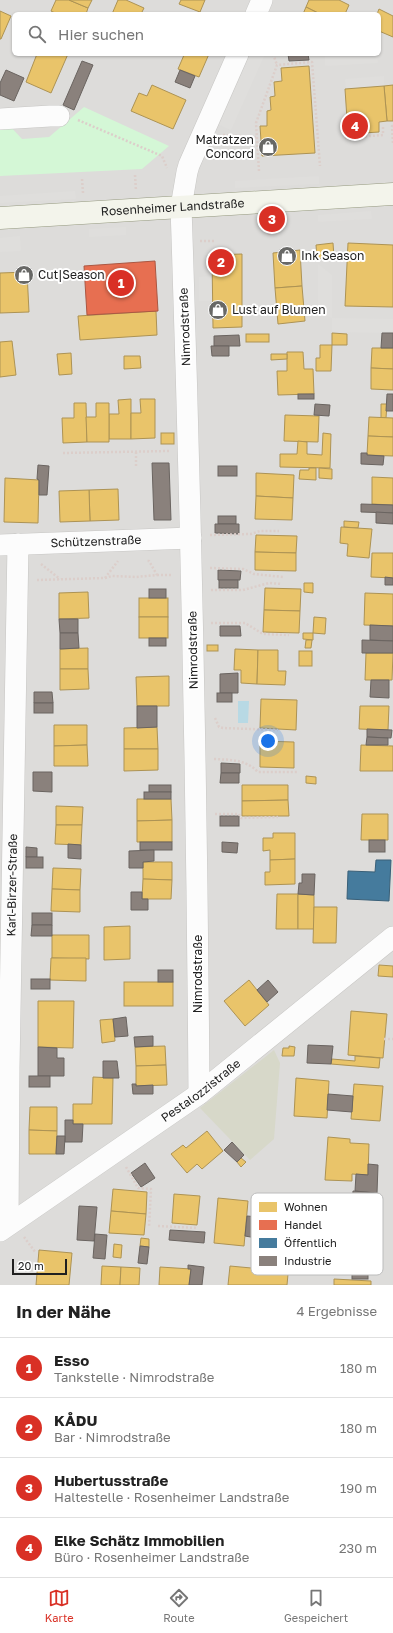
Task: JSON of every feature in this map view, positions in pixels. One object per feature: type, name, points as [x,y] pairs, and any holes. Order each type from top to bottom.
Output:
[{"type":"main road","name":"Rosenheimer Landstraße","points":[[0,218],[393,194]]},
{"type":"street","points":[[257,12],[262,0]]},
{"type":"street","name":"Nimrodstraße","points":[[199,1094],[191,538],[181,207],[187,172],[202,134],[237,56]]},
{"type":"street","points":[[0,120],[59,116]]},
{"type":"street","name":"Schützenstraße","points":[[9,544],[191,538]]},
{"type":"street","name":"Karl-Birzer-Straße","points":[[9,544],[17,581],[10,1231]]},
{"type":"street","name":"Pestalozzistraße","points":[[10,1231],[117,1151],[199,1094],[393,937]]},
{"type":"path","points":[[259,171],[256,123],[277,65],[274,56]]},
{"type":"path","points":[[277,65],[312,62],[320,166]]},
{"type":"path","points":[[59,116],[82,121],[162,156],[170,174]]},
{"type":"path","points":[[345,138],[383,135],[383,126]]},
{"type":"path","points":[[393,126],[393,144]]},
{"type":"path","points":[[202,134],[256,137]]},
{"type":"path","points":[[136,175],[136,195]]},
{"type":"path","points":[[82,179],[83,196]]},
{"type":"path","points":[[269,219],[269,237]]},
{"type":"path","points":[[194,242],[214,240]]},
{"type":"path","points":[[63,453],[189,451]]},
{"type":"path","points":[[136,452],[136,466]]},
{"type":"path","points":[[218,535],[251,534],[260,531],[279,531]]},
{"type":"path","points":[[105,578],[117,561],[125,561]]},
{"type":"path","points":[[141,561],[149,561],[157,575]]},
{"type":"path","points":[[220,568],[243,568],[254,574],[283,577]]},
{"type":"path","points":[[17,581],[164,574]]},
{"type":"path","points":[[220,590],[243,590],[269,583],[282,584]]},
{"type":"path","points":[[221,623],[245,623],[263,634],[289,635]]},
{"type":"path","points":[[215,713],[216,722],[219,727],[278,730]]},
{"type":"path","points":[[195,759],[236,760],[252,766],[258,772],[298,772]]},
{"type":"path","points":[[210,814],[239,814],[241,818],[278,817]]},
{"type":"path","points":[[384,1039],[393,1039]]},
{"type":"path","points":[[117,1151],[138,1188],[151,1189],[149,1227]]},
{"type":"path","points":[[158,1226],[197,1228]]},
{"type":"path","points":[[10,1231],[36,1253]]},
{"type":"shaded area","points":[[0,0],[393,0],[393,1285],[0,1285]]},
{"type":"shaded area","points":[[249,56],[264,56],[231,130],[219,125]]},
{"type":"shaded area","points":[[325,56],[377,56],[378,63],[325,66]]},
{"type":"shaded area","points":[[384,76],[384,86],[346,89],[345,79]]},
{"type":"shaded area","points":[[224,136],[232,146],[215,160],[207,151]]},
{"type":"shaded area","points":[[319,176],[319,184],[235,188],[235,181]]},
{"type":"shaded area","points":[[75,191],[76,199],[0,203],[0,196]]},
{"type":"shaded area","points":[[371,211],[372,219],[318,222],[318,215]]},
{"type":"shaded area","points":[[126,227],[126,235],[89,237],[89,229]]},
{"type":"shaded area","points":[[20,236],[21,251],[0,252],[0,238]]},
{"type":"shaded area","points":[[318,264],[332,275],[332,318],[318,312]]},
{"type":"shaded area","points":[[211,276],[212,301],[199,301],[199,277]]},
{"type":"shaded area","points":[[332,318],[393,319],[393,333],[332,332]]},
{"type":"shaded area","points":[[274,1050],[280,1063],[274,1139],[250,1160],[200,1108]]},
{"type":"green space","points":[[84,107],[169,146],[142,169],[0,176],[0,127],[10,126],[22,139],[49,137]]},
{"type":"water","points":[[238,701],[249,701],[248,723],[238,723]]},
{"type":"building: Wohnen","points":[[56,0],[69,0],[88,8],[87,12],[51,11]]},
{"type":"building: Wohnen","points":[[69,0],[92,0],[88,8]]},
{"type":"building: Wohnen","points":[[118,0],[126,0],[144,8],[142,12],[113,12]]},
{"type":"building: Wohnen","points":[[181,0],[205,0],[200,12],[179,4]]},
{"type":"building: Wohnen","points":[[309,0],[339,0],[349,5],[346,12],[316,12],[306,7]]},
{"type":"building: Wohnen","points":[[306,7],[316,12],[304,12]]},
{"type":"building: Wohnen","points":[[379,9],[393,16],[393,37],[381,32],[381,12],[378,12]]},
{"type":"building: Wohnen","points":[[0,11],[11,16],[1,39],[0,39]]},
{"type":"building: Wohnen","points":[[36,56],[67,56],[51,93],[26,82]]},
{"type":"building: Wohnen","points":[[184,56],[208,56],[199,77],[178,69]]},
{"type":"building: Wohnen","points":[[309,66],[315,153],[262,156],[260,126],[267,126],[267,111],[271,110],[270,97],[275,96],[274,82],[282,81],[281,68]]},
{"type":"building: Wohnen","points":[[152,85],[186,100],[173,129],[131,111],[139,93],[147,96]]},
{"type":"building: Wohnen","points":[[393,85],[393,121],[387,121],[384,86]]},
{"type":"building: Wohnen","points":[[384,86],[387,121],[379,122],[379,132],[348,134],[345,89]]},
{"type":"building: Wohnen","points":[[333,243],[334,257],[317,259],[316,245]]},
{"type":"building: Wohnen","points":[[348,243],[393,245],[393,307],[345,306]]},
{"type":"building: Wohnen","points":[[300,250],[302,286],[275,288],[273,253]]},
{"type":"building: Wohnen","points":[[242,254],[242,327],[213,328],[212,255]]},
{"type":"building: Wohnen","points":[[27,272],[29,312],[0,313],[0,273]]},
{"type":"building: Wohnen","points":[[302,286],[305,321],[278,324],[275,288]]},
{"type":"building: Wohnen","points":[[156,311],[157,335],[80,340],[78,316]]},
{"type":"building: Wohnen","points":[[332,333],[347,334],[347,345],[332,345]]},
{"type":"building: Wohnen","points":[[246,334],[269,334],[269,342],[246,342]]},
{"type":"building: Wohnen","points":[[12,341],[16,375],[0,377],[0,342]]},
{"type":"building: Wohnen","points":[[320,345],[332,345],[331,371],[316,371],[316,358],[320,358]]},
{"type":"building: Wohnen","points":[[372,348],[393,348],[393,369],[371,368]]},
{"type":"building: Wohnen","points":[[287,352],[303,352],[304,369],[313,369],[314,394],[278,395],[277,371],[287,371]]},
{"type":"building: Wohnen","points":[[71,353],[72,374],[59,375],[57,354]]},
{"type":"building: Wohnen","points":[[271,354],[287,354],[287,359],[271,360]]},
{"type":"building: Wohnen","points":[[124,356],[140,356],[141,368],[124,369]]},
{"type":"building: Wohnen","points":[[371,368],[393,369],[393,390],[371,389]]},
{"type":"building: Wohnen","points":[[131,399],[131,439],[109,439],[109,414],[119,414],[118,400]]},
{"type":"building: Wohnen","points":[[140,399],[155,399],[155,438],[131,439],[131,413],[141,413]]},
{"type":"building: Wohnen","points":[[74,403],[86,403],[87,442],[63,443],[62,418],[74,418]]},
{"type":"building: Wohnen","points":[[96,403],[109,403],[109,442],[87,442],[86,417],[96,417]]},
{"type":"building: Wohnen","points":[[381,404],[387,404],[386,418],[381,418]]},
{"type":"building: Wohnen","points":[[285,415],[319,416],[318,442],[284,441]]},
{"type":"building: Wohnen","points":[[369,417],[393,418],[393,437],[368,436]]},
{"type":"building: Wohnen","points":[[161,433],[174,433],[174,444],[161,444]]},
{"type":"building: Wohnen","points":[[323,433],[331,434],[330,468],[280,467],[280,454],[297,454],[298,441],[307,442],[307,454],[322,455]]},
{"type":"building: Wohnen","points":[[368,436],[393,437],[393,456],[367,455]]},
{"type":"building: Wohnen","points":[[309,468],[316,468],[316,480],[299,479],[300,470],[309,470]]},
{"type":"building: Wohnen","points":[[319,468],[332,469],[332,479],[319,478]]},
{"type":"building: Wohnen","points":[[256,473],[294,475],[293,498],[256,496]]},
{"type":"building: Wohnen","points":[[372,477],[393,478],[393,505],[372,504]]},
{"type":"building: Wohnen","points":[[5,478],[39,480],[38,523],[4,522]]},
{"type":"building: Wohnen","points":[[118,489],[119,520],[90,521],[89,490]]},
{"type":"building: Wohnen","points":[[89,490],[90,521],[60,522],[59,491]]},
{"type":"building: Wohnen","points":[[256,496],[293,498],[292,520],[255,519]]},
{"type":"building: Wohnen","points":[[344,521],[359,522],[358,528],[344,527]]},
{"type":"building: Wohnen","points":[[341,527],[372,529],[369,558],[347,556],[348,544],[340,543]]},
{"type":"building: Wohnen","points":[[256,535],[297,536],[296,553],[255,552]]},
{"type":"building: Wohnen","points":[[255,552],[296,553],[296,571],[255,570]]},
{"type":"building: Wohnen","points":[[372,553],[393,553],[393,578],[371,577]]},
{"type":"building: Wohnen","points":[[304,583],[313,583],[313,593],[304,592]]},
{"type":"building: Wohnen","points":[[265,588],[301,589],[300,611],[264,610]]},
{"type":"building: Wohnen","points":[[88,592],[89,618],[59,619],[59,593]]},
{"type":"building: Wohnen","points":[[365,593],[393,594],[393,626],[364,625]]},
{"type":"building: Wohnen","points":[[139,598],[168,598],[168,617],[139,617]]},
{"type":"building: Wohnen","points":[[264,610],[300,611],[299,633],[263,632]]},
{"type":"building: Wohnen","points":[[139,617],[168,617],[168,638],[139,638]]},
{"type":"building: Wohnen","points":[[314,617],[326,618],[325,634],[313,633]]},
{"type":"building: Wohnen","points":[[303,633],[313,633],[313,640],[303,639]]},
{"type":"building: Wohnen","points":[[306,640],[312,640],[311,648],[305,648]]},
{"type":"building: Wohnen","points":[[207,645],[218,645],[218,651],[207,651]]},
{"type":"building: Wohnen","points":[[88,648],[88,669],[60,669],[60,649]]},
{"type":"building: Wohnen","points":[[235,649],[258,650],[257,684],[241,683],[241,670],[234,670]]},
{"type":"building: Wohnen","points":[[258,650],[278,650],[278,671],[286,671],[285,685],[257,684]]},
{"type":"building: Wohnen","points":[[299,651],[312,651],[312,666],[299,666]]},
{"type":"building: Wohnen","points":[[366,653],[393,653],[392,680],[365,680]]},
{"type":"building: Wohnen","points":[[60,669],[88,669],[89,689],[60,690]]},
{"type":"building: Wohnen","points":[[169,676],[169,706],[137,706],[136,677]]},
{"type":"building: Wohnen","points":[[261,699],[297,700],[296,730],[260,728]]},
{"type":"building: Wohnen","points":[[360,706],[389,706],[388,730],[359,729]]},
{"type":"building: Wohnen","points":[[54,725],[87,725],[87,745],[54,746]]},
{"type":"building: Wohnen","points":[[157,727],[158,749],[124,749],[124,728]]},
{"type":"building: Wohnen","points":[[260,741],[294,742],[294,768],[260,767]]},
{"type":"building: Wohnen","points":[[87,745],[88,766],[54,766],[54,746]]},
{"type":"building: Wohnen","points":[[361,745],[393,746],[393,771],[360,771]]},
{"type":"building: Wohnen","points":[[124,749],[158,749],[158,770],[124,771]]},
{"type":"building: Wohnen","points":[[306,776],[316,777],[316,784],[306,783]]},
{"type":"building: Wohnen","points":[[242,785],[288,785],[288,800],[242,801]]},
{"type":"building: Wohnen","points":[[137,799],[171,799],[172,820],[137,821]]},
{"type":"building: Wohnen","points":[[288,800],[289,816],[242,816],[242,801]]},
{"type":"building: Wohnen","points":[[56,806],[83,807],[82,825],[56,825]]},
{"type":"building: Wohnen","points":[[362,814],[388,814],[388,840],[361,840]]},
{"type":"building: Wohnen","points":[[172,820],[172,842],[137,842],[137,821]]},
{"type":"building: Wohnen","points":[[56,825],[82,825],[81,845],[55,844]]},
{"type":"building: Wohnen","points":[[273,833],[295,833],[295,859],[270,860],[270,850],[263,851],[263,838],[273,838]]},
{"type":"building: Wohnen","points":[[295,859],[295,884],[265,885],[265,872],[270,872],[270,860]]},
{"type":"building: Wohnen","points":[[143,862],[172,862],[172,880],[143,879]]},
{"type":"building: Wohnen","points":[[53,868],[81,869],[80,890],[52,889]]},
{"type":"building: Wohnen","points":[[143,879],[172,880],[171,899],[142,899]]},
{"type":"building: Wohnen","points":[[52,889],[80,890],[80,912],[51,911]]},
{"type":"building: Wohnen","points":[[277,894],[298,894],[298,929],[276,929]]},
{"type":"building: Wohnen","points":[[298,894],[314,895],[314,929],[298,929]]},
{"type":"building: Wohnen","points":[[314,907],[337,907],[336,943],[313,943]]},
{"type":"building: Wohnen","points":[[130,926],[130,959],[104,960],[104,927]]},
{"type":"building: Wohnen","points":[[52,935],[89,935],[89,959],[52,958]]},
{"type":"building: Wohnen","points":[[51,958],[86,958],[86,981],[50,980]]},
{"type":"building: Wohnen","points":[[379,965],[393,966],[393,977],[378,976]]},
{"type":"building: Wohnen","points":[[249,980],[269,1005],[245,1026],[224,1001]]},
{"type":"building: Wohnen","points":[[124,982],[173,982],[173,1006],[124,1006]]},
{"type":"building: Wohnen","points":[[38,1001],[74,1001],[73,1048],[38,1047]]},
{"type":"building: Wohnen","points":[[351,1011],[387,1014],[383,1058],[348,1055]]},
{"type":"building: Wohnen","points":[[113,1019],[115,1041],[102,1043],[100,1020]]},
{"type":"building: Wohnen","points":[[165,1046],[166,1065],[136,1066],[135,1047]]},
{"type":"building: Wohnen","points":[[289,1046],[295,1047],[294,1056],[282,1056],[283,1048],[289,1048]]},
{"type":"building: Wohnen","points":[[355,1056],[380,1058],[379,1068],[331,1064],[332,1059],[355,1061]]},
{"type":"building: Wohnen","points":[[166,1065],[167,1085],[136,1086],[136,1066]]},
{"type":"building: Wohnen","points":[[93,1077],[113,1078],[112,1124],[73,1124],[73,1104],[92,1104]]},
{"type":"building: Wohnen","points":[[296,1078],[329,1081],[327,1118],[294,1116]]},
{"type":"building: Wohnen","points":[[354,1084],[383,1086],[380,1121],[351,1119]]},
{"type":"building: Wohnen","points":[[30,1107],[57,1107],[57,1131],[29,1130]]},
{"type":"building: Wohnen","points":[[29,1130],[57,1131],[56,1154],[29,1154]]},
{"type":"building: Wohnen","points":[[207,1131],[223,1151],[202,1169],[197,1164],[187,1173],[171,1154],[183,1145],[186,1148]]},
{"type":"building: Wohnen","points":[[328,1137],[350,1139],[350,1143],[369,1144],[368,1175],[352,1174],[352,1181],[325,1180]]},
{"type":"building: Wohnen","points":[[241,1158],[246,1162],[241,1167],[237,1162]]},
{"type":"building: Wohnen","points":[[113,1189],[147,1192],[146,1214],[111,1211]]},
{"type":"building: Wohnen","points":[[174,1194],[200,1196],[197,1225],[172,1223]]},
{"type":"building: Wohnen","points":[[218,1198],[248,1201],[244,1246],[214,1243]]},
{"type":"building: Wohnen","points":[[111,1211],[146,1214],[144,1235],[109,1233]]},
{"type":"building: Wohnen","points":[[141,1238],[149,1239],[149,1247],[140,1246]]},
{"type":"building: Wohnen","points":[[114,1244],[122,1245],[121,1258],[113,1257]]},
{"type":"building: Wohnen","points":[[39,1250],[72,1253],[69,1285],[36,1285]]},
{"type":"building: Wohnen","points":[[102,1266],[121,1267],[120,1285],[101,1285]]},
{"type":"building: Wohnen","points":[[230,1266],[251,1268],[251,1275],[288,1275],[287,1285],[228,1285]]},
{"type":"building: Wohnen","points":[[121,1267],[140,1268],[139,1285],[120,1285]]},
{"type":"building: Wohnen","points":[[160,1267],[191,1269],[189,1285],[159,1285]]},
{"type":"building: Wohnen","points":[[334,1279],[371,1281],[371,1285],[334,1285]]},
{"type":"building: Handel","points":[[155,261],[158,311],[87,315],[84,266]]},
{"type":"building: Öffentlich","points":[[376,860],[391,860],[389,901],[347,899],[348,871],[375,872]]},
{"type":"building: Industrie","points":[[288,56],[308,56],[309,60],[289,61]]},
{"type":"building: Industrie","points":[[82,61],[93,65],[74,110],[63,105]]},
{"type":"building: Industrie","points":[[6,70],[24,78],[14,101],[0,95],[0,83]]},
{"type":"building: Industrie","points":[[180,70],[195,76],[190,88],[175,82]]},
{"type":"building: Industrie","points":[[382,333],[393,333],[393,348],[381,348]]},
{"type":"building: Industrie","points":[[239,335],[240,346],[214,346],[214,336]]},
{"type":"building: Industrie","points":[[211,346],[229,346],[229,356],[212,356]]},
{"type":"building: Industrie","points":[[298,394],[314,394],[314,399],[298,399]]},
{"type":"building: Industrie","points":[[387,394],[393,394],[393,411],[386,411]]},
{"type":"building: Industrie","points":[[315,404],[330,405],[329,416],[314,415]]},
{"type":"building: Industrie","points":[[361,453],[367,453],[367,455],[384,456],[383,465],[361,464]]},
{"type":"building: Industrie","points":[[152,463],[169,463],[171,520],[154,520]]},
{"type":"building: Industrie","points":[[38,465],[49,466],[47,495],[39,495],[39,480],[37,479]]},
{"type":"building: Industrie","points":[[218,466],[237,466],[237,476],[218,476]]},
{"type":"building: Industrie","points":[[361,504],[393,505],[393,513],[361,512]]},
{"type":"building: Industrie","points":[[376,512],[393,513],[393,524],[376,523]]},
{"type":"building: Industrie","points":[[218,516],[236,516],[236,524],[218,524]]},
{"type":"building: Industrie","points":[[215,524],[239,524],[239,534],[215,533]]},
{"type":"building: Industrie","points":[[218,570],[241,571],[240,580],[218,580]]},
{"type":"building: Industrie","points":[[385,577],[393,578],[393,585],[385,585]]},
{"type":"building: Industrie","points":[[219,580],[238,580],[238,588],[219,588]]},
{"type":"building: Industrie","points":[[149,589],[166,589],[166,598],[149,598]]},
{"type":"building: Industrie","points":[[59,619],[78,619],[78,633],[60,633]]},
{"type":"building: Industrie","points":[[370,625],[393,626],[393,641],[370,640]]},
{"type":"building: Industrie","points":[[220,626],[240,626],[241,636],[220,636]]},
{"type":"building: Industrie","points":[[60,633],[78,633],[79,648],[60,649]]},
{"type":"building: Industrie","points":[[149,638],[166,638],[166,646],[149,646]]},
{"type":"building: Industrie","points":[[362,640],[393,641],[393,653],[362,653]]},
{"type":"building: Industrie","points":[[238,673],[238,693],[220,693],[220,674]]},
{"type":"building: Industrie","points":[[371,680],[389,680],[389,698],[370,697]]},
{"type":"building: Industrie","points":[[34,692],[52,692],[53,703],[34,703]]},
{"type":"building: Industrie","points":[[217,693],[232,693],[232,702],[217,702]]},
{"type":"building: Industrie","points":[[34,703],[53,703],[53,713],[34,713]]},
{"type":"building: Industrie","points":[[137,706],[157,706],[157,727],[137,728]]},
{"type":"building: Industrie","points":[[367,729],[392,730],[391,738],[367,737]]},
{"type":"building: Industrie","points":[[367,737],[388,738],[388,745],[366,745]]},
{"type":"building: Industrie","points":[[221,763],[240,764],[240,773],[221,773]]},
{"type":"building: Industrie","points":[[33,772],[52,772],[52,792],[33,791]]},
{"type":"building: Industrie","points":[[221,773],[239,773],[239,783],[220,783]]},
{"type":"building: Industrie","points":[[149,785],[171,785],[171,792],[149,792]]},
{"type":"building: Industrie","points":[[144,792],[171,792],[171,799],[144,799]]},
{"type":"building: Industrie","points":[[220,816],[239,816],[239,826],[220,826]]},
{"type":"building: Industrie","points":[[369,840],[385,840],[385,852],[369,852]]},
{"type":"building: Industrie","points":[[140,842],[172,842],[172,850],[140,850]]},
{"type":"building: Industrie","points":[[222,842],[238,843],[237,853],[222,852]]},
{"type":"building: Industrie","points":[[68,844],[81,845],[81,859],[68,858]]},
{"type":"building: Industrie","points":[[26,847],[37,848],[37,857],[26,857]]},
{"type":"building: Industrie","points":[[154,850],[154,861],[143,862],[143,868],[129,868],[129,851]]},
{"type":"building: Industrie","points":[[26,857],[43,857],[43,868],[26,868]]},
{"type":"building: Industrie","points":[[302,874],[315,874],[314,895],[298,894],[299,883],[302,883]]},
{"type":"building: Industrie","points":[[131,892],[142,892],[142,899],[148,899],[148,910],[131,910]]},
{"type":"building: Industrie","points":[[32,913],[52,913],[52,925],[32,925]]},
{"type":"building: Industrie","points":[[32,925],[52,925],[52,936],[31,936]]},
{"type":"building: Industrie","points":[[158,970],[173,970],[173,982],[158,982]]},
{"type":"building: Industrie","points":[[31,979],[50,979],[50,989],[31,989]]},
{"type":"building: Industrie","points":[[268,980],[278,992],[267,1002],[257,990]]},
{"type":"building: Industrie","points":[[126,1017],[128,1036],[115,1037],[113,1019]]},
{"type":"building: Industrie","points":[[153,1036],[153,1046],[135,1047],[134,1037]]},
{"type":"building: Industrie","points":[[308,1045],[333,1046],[331,1064],[307,1063]]},
{"type":"building: Industrie","points":[[38,1047],[57,1048],[57,1058],[64,1058],[64,1076],[38,1076]]},
{"type":"building: Industrie","points":[[103,1061],[117,1061],[119,1078],[103,1078]]},
{"type":"building: Industrie","points":[[29,1076],[50,1076],[50,1087],[29,1087]]},
{"type":"building: Industrie","points":[[132,1084],[136,1084],[136,1086],[153,1085],[153,1094],[133,1094]]},
{"type":"building: Industrie","points":[[328,1094],[353,1096],[352,1112],[327,1110]]},
{"type":"building: Industrie","points":[[65,1120],[73,1120],[73,1124],[83,1124],[82,1142],[65,1142]]},
{"type":"building: Industrie","points":[[57,1136],[65,1136],[64,1154],[56,1154]]},
{"type":"building: Industrie","points":[[232,1142],[244,1155],[237,1162],[224,1150]]},
{"type":"building: Industrie","points":[[145,1163],[155,1178],[141,1187],[131,1173]]},
{"type":"building: Industrie","points":[[368,1164],[378,1165],[377,1193],[355,1191],[356,1174],[368,1175]]},
{"type":"building: Industrie","points":[[353,1191],[374,1193],[353,1193]]},
{"type":"building: Industrie","points":[[79,1206],[97,1207],[94,1241],[77,1240]]},
{"type":"building: Industrie","points":[[247,1216],[251,1216],[251,1237],[245,1236]]},
{"type":"building: Industrie","points":[[170,1230],[205,1232],[204,1243],[169,1240]]},
{"type":"building: Industrie","points":[[95,1234],[107,1235],[105,1259],[93,1258]]},
{"type":"building: Industrie","points":[[140,1246],[149,1247],[147,1264],[138,1263]]},
{"type":"building: Industrie","points":[[188,1265],[204,1267],[202,1285],[189,1285],[191,1269],[188,1269]]},
{"type":"building: Industrie","points":[[352,1275],[368,1275],[368,1279],[352,1279]]},
{"type":"place","name":"Elke Schätz Immobilien","points":[[355,126]]},
{"type":"place","name":"Matratzen Concord","points":[[268,147]]},
{"type":"place","name":"Hubertusstraße","points":[[272,219]]},
{"type":"place","name":"Ink Season","points":[[287,256]]},
{"type":"place","name":"KÅDU","points":[[221,262]]},
{"type":"place","name":"Cut|Season","points":[[24,275]]},
{"type":"place","name":"Esso","points":[[121,283]]},
{"type":"place","name":"Lust auf Blumen","points":[[218,310]]}]
